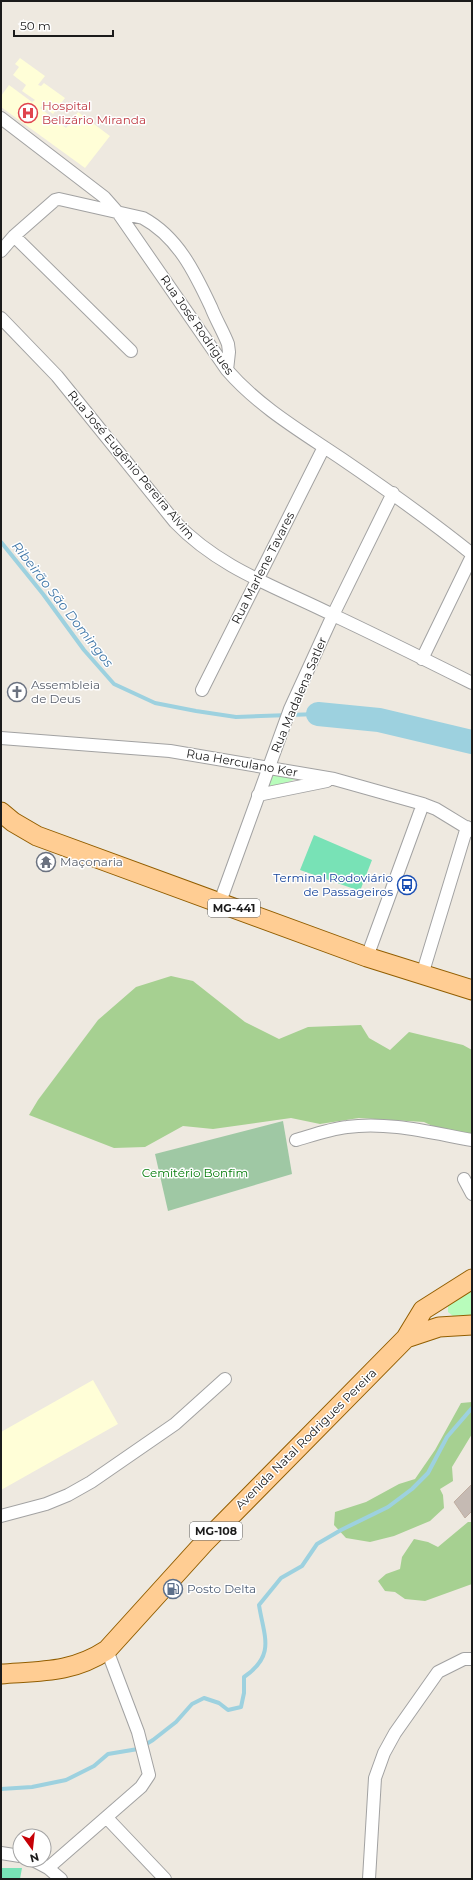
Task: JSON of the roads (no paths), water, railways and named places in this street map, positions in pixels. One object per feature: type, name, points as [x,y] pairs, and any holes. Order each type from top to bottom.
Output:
[{"type":"main road","name":"MG-441","points":[[1,812],[13,822],[37,836],[367,957],[472,990]]},
{"type":"main road","name":"Avenida Natal Rodrigues Pereira","points":[[1,1674],[70,1668],[91,1661],[107,1650],[204,1543],[406,1338],[423,1310],[472,1279]]},
{"type":"main road","points":[[423,1310],[439,1327]]},
{"type":"main road","name":"MG-108","points":[[406,1338],[439,1327],[472,1325]]},
{"type":"street","name":"Rua José Rodrigues","points":[[1,118],[104,196],[119,214],[227,370],[239,384],[264,406],[393,494],[472,555]]},
{"type":"street","points":[[1,251],[14,236],[55,200],[60,199],[119,214],[143,218],[152,223],[175,244],[194,272],[226,339],[229,352],[227,370]]},
{"type":"street","points":[[14,236],[131,351]]},
{"type":"street","name":"Rua José Eugênio Pereira Alvim","points":[[1,318],[54,372],[186,533],[216,557],[257,579],[472,683]]},
{"type":"street","name":"Rua Marlene Tavares","points":[[202,690],[324,447]]},
{"type":"street","name":"Rua Madalena Satler","points":[[220,902],[258,795],[270,768],[290,709],[333,615],[393,494]]},
{"type":"street","points":[[422,659],[472,555]]},
{"type":"street","name":"Rua Herculano Ker","points":[[1,738],[170,751],[334,779],[423,804],[470,829]]},
{"type":"street","points":[[258,795],[334,779]]},
{"type":"street","points":[[367,957],[423,804]]},
{"type":"street","points":[[422,975],[470,829]]},
{"type":"street","points":[[296,1140],[346,1127],[369,1125],[472,1140]]},
{"type":"street","points":[[464,1179],[472,1194]]},
{"type":"street","points":[[1,1516],[46,1504],[68,1495],[91,1482],[163,1433],[225,1379]]},
{"type":"street","points":[[52,1865],[107,1818],[146,1780],[149,1770],[138,1732],[107,1650]]},
{"type":"street","points":[[369,1879],[375,1778],[384,1753],[395,1733],[438,1672],[468,1659]]},
{"type":"street","points":[[107,1818],[165,1879]]},
{"type":"street","points":[[1,1853],[12,1855]]},
{"type":"street","points":[[48,1868],[61,1879]]},
{"type":"waterway","name":"Ribeirão São Domingos","points":[[1,542],[43,594],[84,650],[114,684],[155,703],[236,717],[318,714]]},
{"type":"waterway","points":[[318,714],[379,720],[472,742]]},
{"type":"waterway","points":[[1,1789],[32,1787],[66,1780],[94,1766],[108,1754],[138,1749],[153,1740],[176,1722],[192,1704],[204,1698],[219,1703],[228,1710],[241,1707],[244,1693],[244,1677],[261,1661],[264,1653],[265,1636],[259,1605],[281,1578],[302,1566],[317,1544],[341,1530],[388,1507],[412,1489],[428,1473],[447,1437],[472,1408]]},
{"type":"place","name":"Hospital Belizário Miranda","points":[[28,113]]},
{"type":"place","name":"Assembleia de Deus","points":[[17,692]]},
{"type":"place","name":"Maçonaria","points":[[46,862]]},
{"type":"place","name":"Terminal Rodoviário de Passageiros","points":[[407,885]]},
{"type":"place","name":"Posto Delta","points":[[173,1589]]},
{"type":"park label","name":"Cemitério Bonfim","points":[[195,1173]]}]
